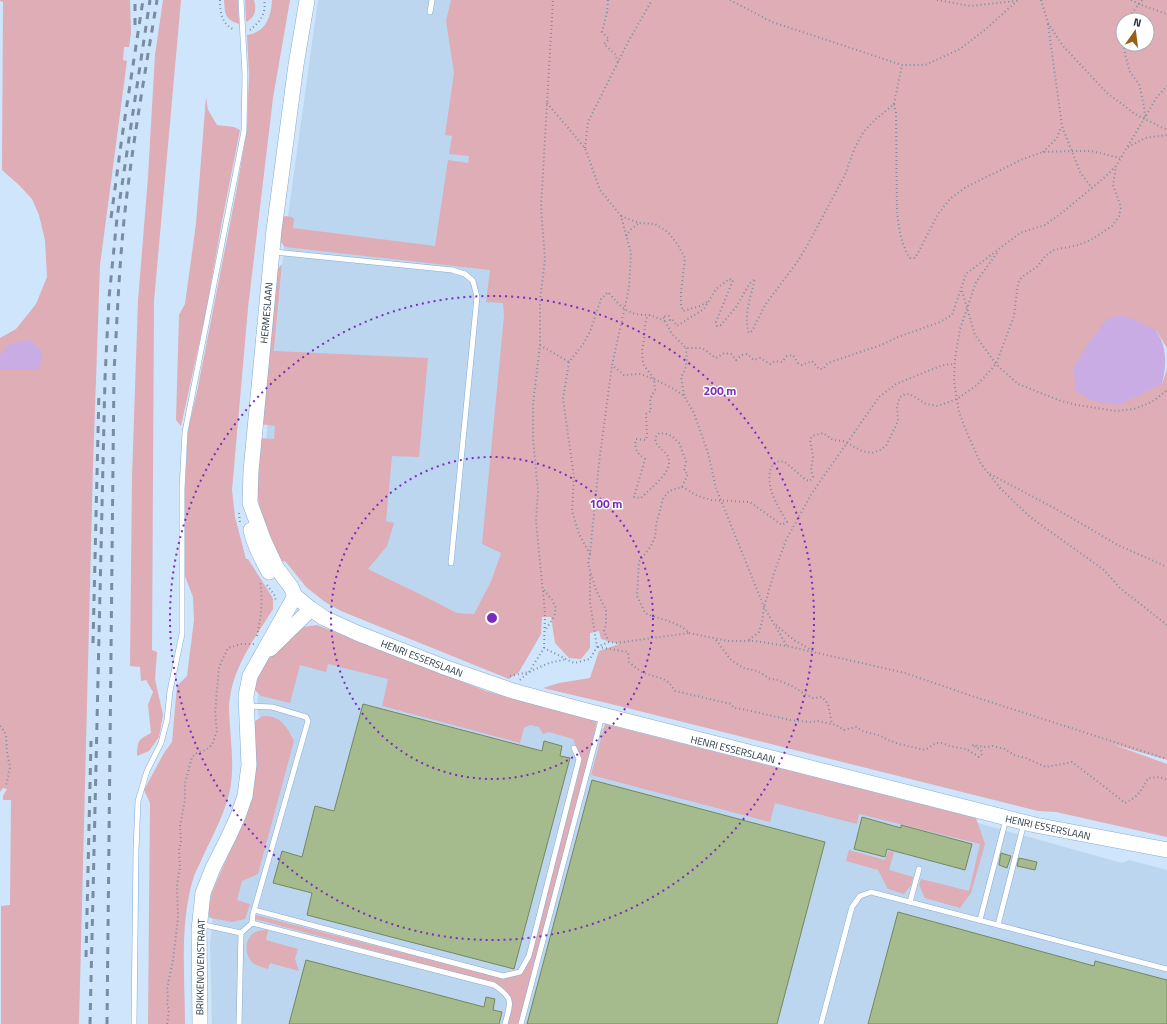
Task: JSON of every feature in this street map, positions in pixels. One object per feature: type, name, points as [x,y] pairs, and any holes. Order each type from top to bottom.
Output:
[{"type":"street","name":"HERMESLAAN","points":[[295,596],[283,592],[273,579],[252,539],[249,520],[251,471],[272,252],[296,65],[307,0]]},
{"type":"street","points":[[295,596],[311,610]]},
{"type":"street","name":"BRIKKENOVENSTRAAT","points":[[200,1024],[199,924],[203,893],[213,868],[230,836],[245,796],[249,765],[246,696],[250,676],[256,654],[295,596]]},
{"type":"street","name":"BRIKKENOVENSTRAAT","points":[[256,654],[311,610]]},
{"type":"street","name":"HENRI ESSERSLAAN","points":[[311,610],[324,618],[357,633],[444,667],[513,691],[1006,818],[1167,850]]},
{"type":"lane","points":[[134,1024],[138,801],[147,771],[161,743],[167,720],[170,691],[182,634],[182,489],[185,432],[244,131],[245,75],[241,0]]},
{"type":"lane","points":[[430,12],[432,0]]},
{"type":"lane","points":[[272,252],[452,270],[465,274],[474,281],[477,297],[451,563]]},
{"type":"lane","points":[[239,1024],[241,933],[252,923],[254,910],[308,721],[306,717],[272,707],[246,706]]},
{"type":"lane","points":[[521,1024],[602,715]]},
{"type":"lane","points":[[254,910],[503,976],[520,972],[529,956],[578,759],[574,748]]},
{"type":"lane","points":[[980,920],[1006,818]]},
{"type":"lane","points":[[998,925],[1024,822]]},
{"type":"lane","points":[[910,902],[919,869]]},
{"type":"lane","points":[[821,1024],[852,907],[860,896],[872,892],[1167,969]]},
{"type":"lane","points":[[252,923],[494,985],[507,994],[510,1004],[505,1024]]},
{"type":"lane","points":[[199,924],[241,933]]},
{"type":"path","points":[[520,680],[529,672],[544,648],[545,630],[545,613],[536,521],[538,491],[533,438],[533,404],[540,345],[540,300],[545,260],[541,207],[553,0]]},
{"type":"path","points":[[608,0],[607,12],[602,32],[609,39],[604,44],[615,54],[618,63]]},
{"type":"path","points":[[585,148],[588,122],[652,0]]},
{"type":"path","points":[[730,0],[772,22],[902,65],[925,65],[960,49],[986,29],[1017,0]]},
{"type":"path","points":[[937,0],[971,6],[1013,2],[1017,0]]},
{"type":"path","points":[[1041,0],[1048,23],[1062,126],[1080,172],[1092,188]]},
{"type":"path","points":[[1131,0],[1167,14]]},
{"type":"path","points":[[1133,12],[1142,0]]},
{"type":"path","points":[[1048,23],[1064,46],[1107,94],[1135,114],[1167,130]]},
{"type":"path","points":[[1125,52],[1130,72],[1138,84],[1144,106],[1145,118]]},
{"type":"path","points":[[902,65],[894,104],[896,113],[897,212],[899,228],[906,252],[910,258],[915,258],[938,214],[951,198],[966,186],[1022,159],[1043,152],[1072,151],[1091,151],[1120,158]]},
{"type":"path","points":[[686,348],[702,348],[716,358],[724,353],[731,354],[736,360],[747,354],[754,360],[760,358],[770,364],[775,361],[782,362],[787,356],[793,355],[802,366],[812,361],[819,368],[823,369],[828,363],[881,345],[898,337],[940,322],[952,315],[966,274],[1020,234],[1045,225],[1105,178],[1116,166],[1157,97],[1167,86]]},
{"type":"path","points":[[546,102],[585,148],[600,190],[621,216],[631,253],[629,288],[612,365],[588,564],[596,590],[606,610],[606,624],[604,631],[609,642]]},
{"type":"path","points":[[787,646],[764,607],[716,488],[708,453],[694,413],[684,396],[682,387],[681,377],[685,370],[687,361],[686,348],[672,334],[663,316],[669,316],[670,320],[672,319],[677,326],[704,309],[716,289],[729,279],[733,280],[716,322],[717,326],[721,325],[736,307],[750,283],[755,279],[747,317],[747,328],[749,333],[752,331],[765,305],[798,261],[808,244],[845,175],[854,147],[864,131],[894,104]]},
{"type":"path","points":[[1043,152],[1058,138],[1062,126]]},
{"type":"path","points":[[1127,147],[1134,142],[1145,138],[1167,135]]},
{"type":"path","points":[[689,633],[683,627],[674,622],[645,613],[637,596],[639,562],[651,546],[655,536],[656,525],[663,499],[669,491],[682,487],[698,496],[722,501],[750,502],[782,526],[785,525],[787,522],[775,501],[771,487],[769,474],[771,467],[779,461],[785,462],[806,480],[810,481],[813,477],[811,470],[813,457],[810,440],[812,436],[822,433],[833,440],[843,441],[862,451],[872,452],[880,450],[886,446],[898,422],[897,406],[900,397],[904,394],[910,394],[926,404],[938,406],[957,399],[977,385],[996,364],[1014,316],[1018,283],[1022,277],[1038,266],[1045,256],[1054,250],[1078,245],[1092,240],[1104,233],[1112,226],[1119,216],[1121,207],[1113,185],[1116,166]]},
{"type":"path","points":[[621,216],[639,222],[655,224],[668,232],[686,258],[681,292],[681,305],[683,311],[700,306],[709,301]]},
{"type":"path","points":[[626,236],[639,222]]},
{"type":"path","points":[[999,250],[976,282],[960,329],[954,381],[959,412],[967,433],[981,464],[988,474],[1030,517],[1104,570],[1120,588],[1167,625]]},
{"type":"path","points":[[961,290],[975,335],[996,364],[1018,384],[1060,401],[1116,411],[1134,409],[1152,402],[1167,390]]},
{"type":"path","points":[[590,554],[579,534],[572,511],[574,476],[563,399],[569,362],[588,336],[601,299],[608,292],[624,309],[640,315],[650,314],[665,321]]},
{"type":"path","points":[[650,314],[647,317],[645,324],[642,351],[643,364],[654,379],[655,390],[650,399],[651,411],[646,414],[646,440],[636,439],[635,446],[638,454],[645,459],[634,497],[640,498],[660,480],[669,468],[670,461],[667,454],[661,450],[656,442],[655,438],[659,433],[672,436],[679,443],[686,461],[684,471],[688,474],[682,487]]},
{"type":"path","points":[[540,345],[569,362]]},
{"type":"path","points":[[748,641],[759,632],[764,607],[786,540],[812,493],[879,397],[896,384],[943,365],[955,364]]},
{"type":"path","points":[[612,365],[624,375],[640,374],[654,379],[684,396]]},
{"type":"path","points":[[988,474],[1056,509],[1118,545],[1167,567]]},
{"type":"path","points":[[590,571],[590,602],[597,647]]},
{"type":"path","points":[[257,636],[262,596],[260,580]]},
{"type":"path","points":[[266,583],[275,596],[276,608]]},
{"type":"path","points":[[543,590],[552,600],[556,608],[554,617],[545,630]]},
{"type":"path","points":[[774,624],[794,640],[816,653]]},
{"type":"path","points":[[544,648],[574,663],[590,659],[597,647],[609,642],[616,643],[689,633],[728,641],[748,641],[787,646],[905,673],[1167,759]]},
{"type":"path","points":[[715,639],[731,660],[743,668],[758,671],[770,679],[778,680],[794,687],[803,694],[813,698],[822,698],[828,704],[832,724]]},
{"type":"path","points":[[167,1024],[169,1010],[167,1005],[168,995],[166,989],[173,960],[178,918],[177,885],[180,867],[180,826],[185,800],[185,783],[188,769],[192,757],[198,752],[206,750],[212,745],[217,731],[215,713],[219,667],[228,648],[241,644],[255,644],[256,654]]},
{"type":"path","points":[[597,647],[628,652],[629,662],[642,673],[664,678],[670,683],[675,691],[731,704],[734,708],[782,718],[832,724],[844,730],[856,727],[862,731],[882,736],[888,740],[924,750],[936,743],[942,743],[966,749],[979,756],[982,754],[981,750],[972,745],[986,747],[993,746],[1005,749],[1014,755],[1026,758],[1046,767],[1072,762],[1090,777],[1110,790],[1125,804],[1141,792],[1148,778],[1160,777],[1167,780]]},
{"type":"path","points":[[507,676],[514,676],[529,672],[549,663],[566,660]]},
{"type":"path","points":[[0,726],[6,735],[10,767],[6,786]]},
{"type":"shaded area","points":[[0,0],[130,0],[131,33],[129,47],[124,47],[123,60],[127,61],[100,265],[93,465],[79,1024],[1,1024],[1,906],[10,905],[11,800],[3,800],[3,796],[7,789],[3,788],[0,792],[0,338],[16,329],[36,304],[47,277],[45,240],[39,215],[32,199],[2,170],[3,2]]},
{"type":"shaded area","points":[[163,0],[181,0],[154,301],[152,650],[157,652],[155,679],[163,715],[159,737],[149,751],[137,756],[139,742],[143,737],[151,733],[148,705],[153,692],[146,680],[141,681],[140,667],[130,666],[132,477],[138,301],[148,177],[155,55]]},
{"type":"shaded area","points":[[224,0],[238,0],[239,24],[228,18]]},
{"type":"shaded area","points":[[245,0],[254,0],[255,7],[253,16],[246,22]]},
{"type":"shaded area","points":[[272,0],[290,0],[273,98],[248,308],[232,490],[235,517],[246,559],[248,559],[271,595],[273,599],[273,609],[244,657],[233,683],[230,697],[229,711],[232,770],[230,790],[222,815],[194,876],[186,912],[184,950],[185,1024],[148,1024],[150,803],[144,790],[164,753],[172,742],[177,686],[187,676],[194,620],[193,597],[185,576],[185,487],[188,429],[197,392],[247,129],[249,74],[247,35],[259,31],[266,23],[269,18]]},
{"type":"shaded area","points":[[318,0],[456,0],[503,275],[504,316],[501,553],[491,581],[474,614],[457,613],[368,569],[262,485],[284,245]]},
{"type":"shaded area","points":[[451,0],[1167,0],[1167,348],[1156,330],[1162,384],[1167,369],[1167,760],[1112,744],[1167,764],[1167,837],[1056,812],[1038,811],[543,688],[559,683],[590,678],[599,651],[619,644],[601,639],[599,631],[590,633],[590,648],[581,659],[569,658],[555,643],[551,617],[542,617],[541,634],[519,672],[509,679],[341,611],[325,602],[306,587],[286,562],[283,561],[279,564],[259,505],[257,491],[260,438],[274,439],[275,426],[260,424],[276,271],[282,264],[274,351],[428,358],[419,457],[392,456],[386,521],[394,523],[387,546],[368,569],[457,613],[474,614],[491,581],[501,553],[482,544],[504,316],[503,303],[486,302],[490,270],[285,247],[279,240],[281,219],[285,216],[292,217],[294,219],[293,228],[435,246],[448,160],[468,163],[469,156],[449,154],[452,136],[445,135],[454,73],[446,21]]},
{"type":"shaded area","points":[[206,97],[208,110],[217,125],[234,127],[240,130],[205,317],[181,426],[176,420],[179,315],[185,304],[196,224]]},
{"type":"shaded area","points":[[1122,315],[1154,329],[1160,337],[1165,356],[1165,370],[1162,384],[1119,405],[1092,401],[1076,391],[1073,368],[1087,345],[1107,319]]},
{"type":"shaded area","points":[[28,340],[40,349],[41,359],[39,370],[0,370],[0,355],[10,344]]},
{"type":"shaded area","points":[[317,625],[486,691],[597,721],[587,767],[519,1024],[508,1024],[512,1006],[511,997],[498,984],[255,919],[256,915],[501,978],[516,975],[522,970],[530,957],[582,760],[573,739],[549,732],[543,734],[539,727],[530,725],[524,728],[520,743],[382,706],[388,679],[328,664],[326,672],[300,665],[290,703],[261,696],[254,689],[262,667],[278,647],[303,627]]},
{"type":"shaded area","points":[[280,651],[592,729],[607,728],[967,820],[1122,863],[1129,860],[1167,870],[1167,1024],[212,1024],[210,945],[216,886],[238,850],[262,735],[257,707],[259,681]]},
{"type":"shaded area","points":[[263,716],[274,717],[282,722],[286,726],[294,741],[258,874],[242,881],[237,900],[250,904],[245,919],[232,922],[210,918],[208,913],[212,892],[236,837],[253,726],[255,721]]},
{"type":"shaded area","points":[[605,724],[976,818],[985,844],[971,893],[960,908],[925,898],[919,885],[921,879],[969,891],[980,844],[859,814],[857,824],[775,803],[770,822],[591,775]]},
{"type":"shaded area","points":[[849,850],[885,860],[888,851],[894,852],[889,870],[913,877],[911,885],[904,894],[888,889],[878,870],[846,861]]},
{"type":"shaded area","points":[[268,930],[266,940],[298,949],[295,959],[299,971],[270,963],[268,969],[251,961],[247,953],[248,940],[258,931]]},
{"type":"building","points":[[363,704],[542,751],[544,741],[562,746],[560,756],[570,758],[514,969],[307,915],[312,893],[273,883],[282,851],[302,857],[315,806],[334,811]]},
{"type":"building","points":[[592,780],[825,842],[777,1024],[527,1024]]},
{"type":"building","points":[[862,817],[901,828],[901,825],[972,844],[965,870],[887,849],[885,857],[854,849]]},
{"type":"building","points":[[1001,853],[1011,856],[1007,868],[999,865]]},
{"type":"building","points":[[1019,858],[1037,862],[1035,870],[1017,866]]},
{"type":"building","points":[[898,912],[1094,966],[1095,961],[1167,980],[1167,1024],[868,1024]]},
{"type":"building","points":[[306,960],[484,1007],[486,997],[495,999],[493,1010],[502,1012],[499,1024],[289,1024]]},
{"type":"railway","points":[[135,0],[135,25]]},
{"type":"railway","points":[[111,218],[143,0]]},
{"type":"railway","points":[[90,1024],[105,378],[109,298],[117,218],[150,0]]},
{"type":"railway","points":[[107,1024],[114,372],[119,277],[127,192],[157,0]]},
{"type":"railway","points":[[93,643],[99,391]]},
{"type":"railway","points":[[86,957],[91,741]]}]
